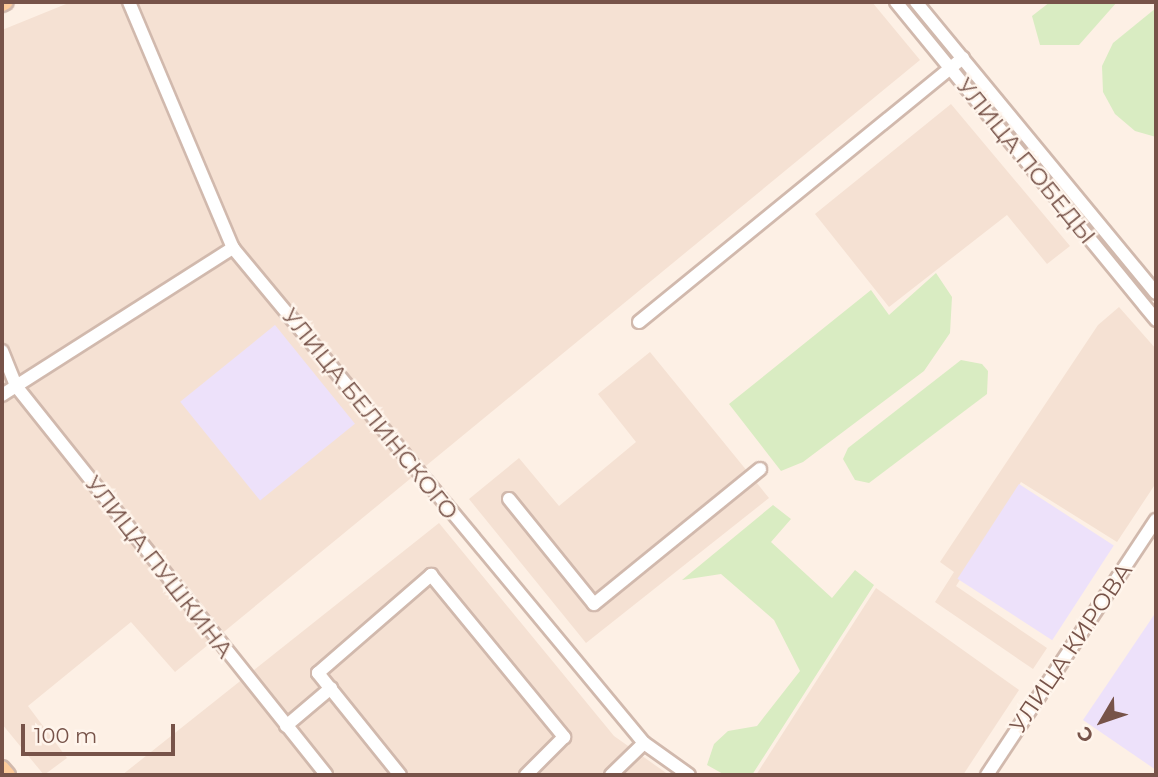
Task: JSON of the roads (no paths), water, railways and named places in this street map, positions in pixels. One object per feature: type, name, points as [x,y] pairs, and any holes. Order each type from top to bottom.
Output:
[{"type":"main road","points":[[2,768],[8,775]]},
{"type":"street","name":"УЛИЦА БЕЛИНСКОГО","points":[[129,2],[233,248],[644,743],[689,775]]},
{"type":"street","name":"УЛИЦА ПОБЕДЫ","points":[[896,2],[1156,320]]},
{"type":"street","name":"УЛИЦА ПОБЕДЫ","points":[[916,2],[1156,293]]},
{"type":"street","points":[[639,322],[963,58]]},
{"type":"street","points":[[2,396],[233,248]]},
{"type":"street","name":"УЛИЦА ПУШКИНА","points":[[2,351],[16,386],[326,775]]},
{"type":"street","points":[[509,499],[594,604],[760,469]]},
{"type":"street","name":"УЛИЦА КИРОВА","points":[[986,775],[1156,520]]},
{"type":"street","points":[[400,775],[318,673],[431,575],[564,737],[526,775]]},
{"type":"street","points":[[286,726],[331,688]]},
{"type":"street","points":[[611,775],[644,743]]}]
